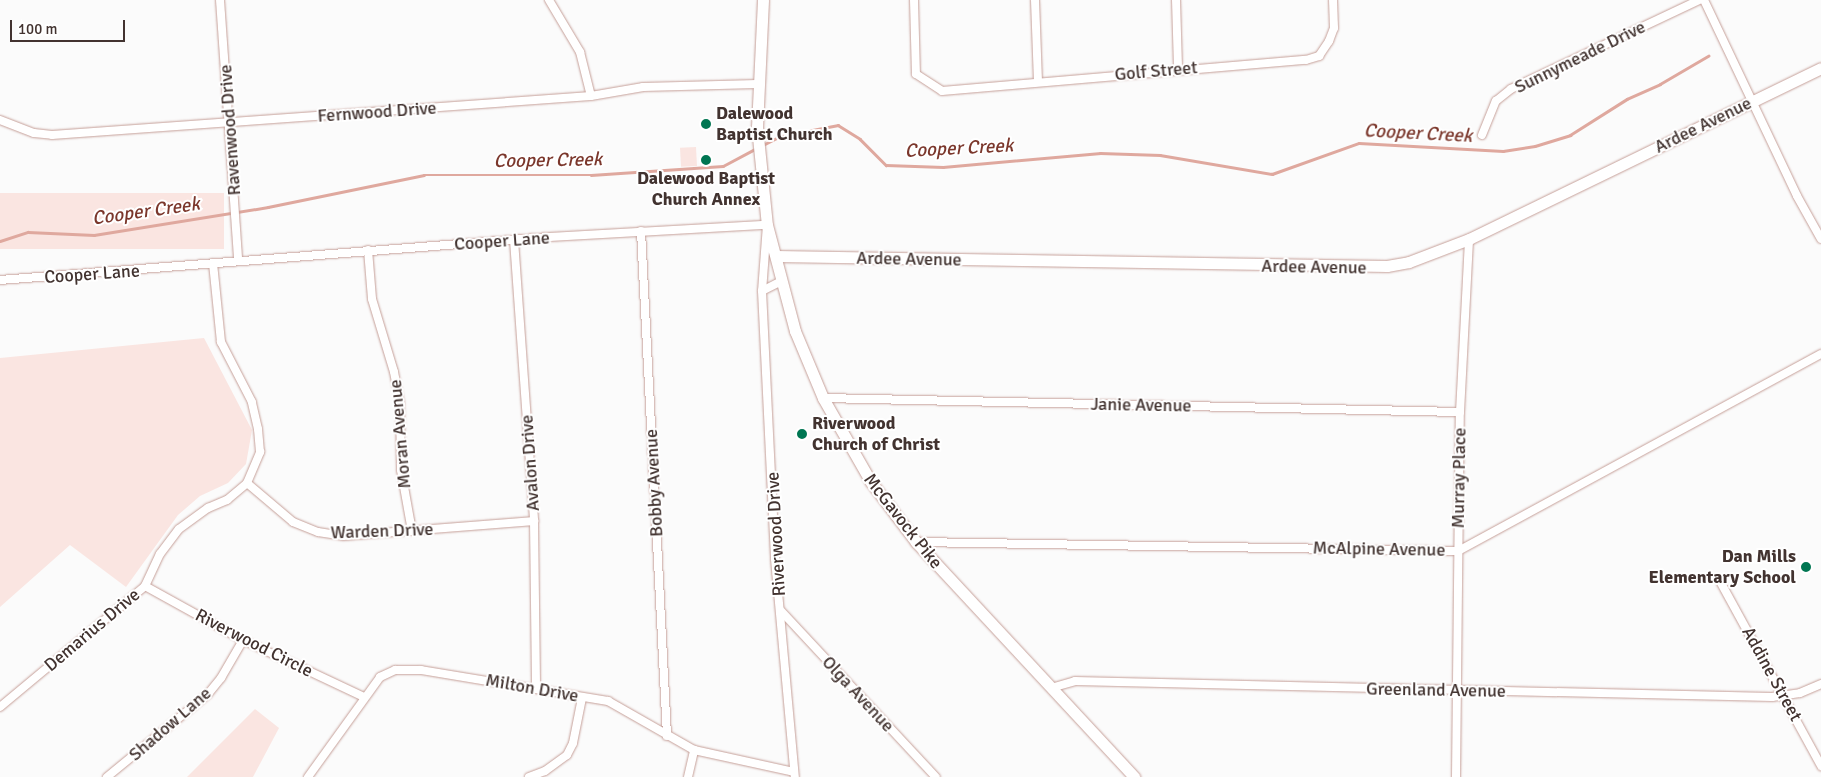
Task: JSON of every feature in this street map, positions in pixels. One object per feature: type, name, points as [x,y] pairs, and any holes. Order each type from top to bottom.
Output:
[{"type":"street","name":"Ravenwood Drive","points":[[220,0],[238,260]]},
{"type":"street","points":[[549,0],[580,52],[591,96]]},
{"type":"street","name":"McGavock Pike","points":[[764,0],[757,84],[757,127],[767,225],[776,256],[780,282],[795,331],[823,398],[870,482],[916,542],[1134,777]]},
{"type":"street","name":"Golf Street","points":[[914,0],[916,74],[933,88],[942,91],[1319,56],[1325,50],[1334,28],[1333,0]]},
{"type":"street","points":[[1035,0],[1038,82]]},
{"type":"street","points":[[1176,0],[1178,69]]},
{"type":"street","name":"Sunnymeade Drive","points":[[1482,135],[1496,101],[1511,89],[1699,0]]},
{"type":"street","points":[[1704,0],[1752,102],[1821,239]]},
{"type":"street","name":"Ardee Avenue","points":[[764,262],[776,256],[1364,268],[1409,262],[1469,239],[1821,68]]},
{"type":"street","name":"Fernwood Drive","points":[[0,120],[34,133],[52,135],[591,96],[643,87],[757,84]]},
{"type":"street","name":"Cooper Lane","points":[[0,280],[173,269],[238,260],[368,250],[641,231],[767,225]]},
{"type":"street","name":"Riverwood Drive","points":[[767,225],[762,291],[775,558],[794,774]]},
{"type":"street","name":"Bobby Avenue","points":[[641,231],[668,736]]},
{"type":"street","name":"Murray Place","points":[[1456,777],[1460,412],[1469,239]]},
{"type":"street","name":"Avalon Drive","points":[[514,240],[534,521],[536,687]]},
{"type":"street","name":"Moran Avenue","points":[[368,250],[372,299],[394,372],[400,403],[401,470],[412,531]]},
{"type":"street","name":"Demarius Drive","points":[[0,707],[145,586],[160,554],[179,528],[208,508],[228,500],[247,483],[260,452],[258,429],[252,402],[221,342],[213,263]]},
{"type":"street","points":[[762,291],[780,282]]},
{"type":"street","name":"McAlpine Avenue","points":[[916,542],[1458,551],[1821,354]]},
{"type":"street","name":"Janie Avenue","points":[[823,398],[1460,412]]},
{"type":"street","name":"Warden Drive","points":[[247,483],[293,522],[318,532],[343,536],[534,521]]},
{"type":"street","name":"Addine Street","points":[[1721,583],[1821,766]]},
{"type":"street","name":"Riverwood Circle","points":[[145,586],[244,640],[364,697]]},
{"type":"street","name":"Olga Avenue","points":[[781,611],[936,777]]},
{"type":"street","name":"Shadow Lane","points":[[107,777],[208,694],[221,678],[244,640]]},
{"type":"street","name":"Milton Drive","points":[[308,777],[380,677],[395,670],[421,670],[536,687],[582,698],[608,701],[694,750],[794,774]]},
{"type":"street","name":"Greenland Avenue","points":[[1051,688],[1076,681],[1458,691],[1784,696],[1821,684]]},
{"type":"street","points":[[529,777],[545,771],[567,755],[573,743],[582,698]]},
{"type":"street","points":[[688,777],[694,750]]},
{"type":"shaded area","points":[[696,147],[697,166],[681,167],[680,148]]},
{"type":"shaded area","points":[[0,193],[224,193],[224,249],[0,249]]},
{"type":"shaded area","points":[[204,338],[252,430],[246,464],[228,483],[200,496],[178,515],[126,587],[70,545],[0,607],[0,358]]},
{"type":"shaded area","points":[[255,709],[279,728],[253,777],[187,777]]},
{"type":"waterway","name":"Cooper Creek","points":[[761,146],[781,136],[838,125],[860,139],[886,165],[943,167],[1100,153],[1160,155],[1272,174],[1359,143],[1503,151],[1535,146],[1570,135],[1627,99],[1660,84],[1708,56]]},
{"type":"waterway","name":"Cooper Creek","points":[[0,241],[28,232],[94,235],[268,207],[424,175],[591,175],[723,166],[757,148]]},
{"type":"place","name":"Dalewood Baptist Church","points":[[706,124]]},
{"type":"place","name":"Dalewood Baptist Church Annex","points":[[706,160]]},
{"type":"place","name":"Riverwood Church of Christ","points":[[802,434]]},
{"type":"place","name":"Dan Mills Elementary School","points":[[1806,567]]}]
